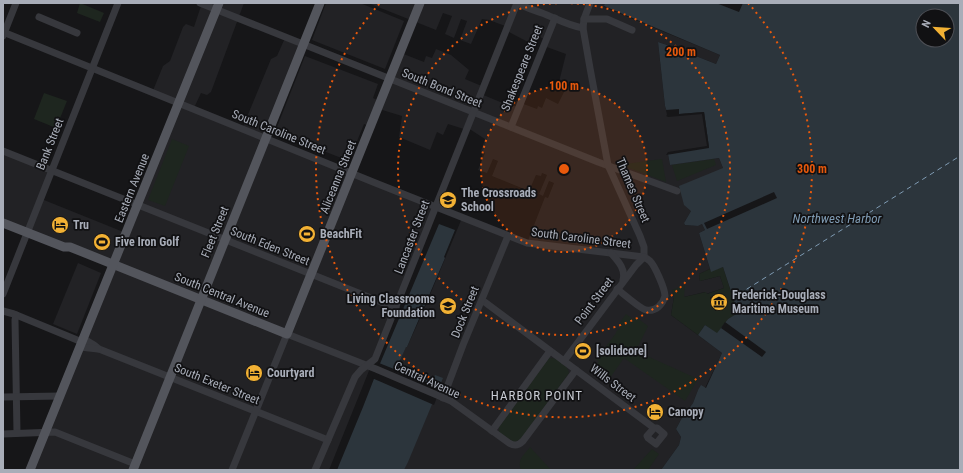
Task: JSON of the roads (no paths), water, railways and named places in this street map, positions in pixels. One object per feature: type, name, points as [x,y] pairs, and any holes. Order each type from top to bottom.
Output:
[{"type":"main road","name":"Fleet Street","points":[[134,467],[320,3]]},
{"type":"main road","name":"Aliceanna Street","points":[[287,334],[420,3]]},
{"type":"main road","name":"Eastern Avenue","points":[[30,470],[217,6]]},
{"type":"main road","name":"South Central Avenue","points":[[3,217],[28,230]]},
{"type":"main road","name":"South Central Avenue","points":[[3,223],[67,243],[69,247],[287,334]]},
{"type":"street","points":[[3,34],[16,3]]},
{"type":"street","name":"Bank Street","points":[[3,294],[118,3]]},
{"type":"street","name":"South Bond Street","points":[[200,3],[217,6],[303,44],[677,191]]},
{"type":"street","points":[[518,3],[583,28]]},
{"type":"street","name":"Lancaster Street","points":[[315,470],[355,377],[376,356],[518,3]]},
{"type":"street","name":"Thames Street","points":[[590,3],[584,19],[583,28],[608,165],[640,236],[644,247],[644,257],[649,260],[653,266],[665,294],[664,299],[658,308],[645,310],[617,289]]},
{"type":"street","points":[[39,17],[77,33]]},
{"type":"street","name":"Shakespeare Street","points":[[511,127],[554,18]]},
{"type":"street","points":[[584,19],[607,19],[632,30]]},
{"type":"street","name":"South Caroline Street","points":[[3,34],[92,68],[352,174],[527,243],[644,257]]},
{"type":"street","name":"South Eden Street","points":[[3,151],[396,308]]},
{"type":"street","name":"Dock Street","points":[[441,397],[508,236]]},
{"type":"street","points":[[611,253],[619,262],[625,275],[622,282]]},
{"type":"street","name":"Point Street","points":[[564,361],[622,282],[644,257]]},
{"type":"street","name":"Wills Street","points":[[482,300],[654,428]]},
{"type":"street","name":"South Exeter Street","points":[[3,311],[328,440]]},
{"type":"street","points":[[16,315],[17,433]]},
{"type":"street","name":"South Central Avenue","points":[[287,334],[366,365]]},
{"type":"street","name":"Aliceanna Street","points":[[232,470],[287,334]]},
{"type":"street","points":[[492,430],[550,351]]},
{"type":"street","name":"Central Avenue","points":[[366,365],[451,401],[509,443],[516,445],[523,441],[576,370]]},
{"type":"street","points":[[3,397],[60,396]]},
{"type":"street","points":[[3,434],[55,432],[134,467]]},
{"type":"water","name":"Northwest Harbor","points":[[605,3],[716,3],[739,12],[743,3],[960,3],[960,470],[661,470],[679,445],[681,437],[676,429],[685,412],[693,403],[701,385],[706,388],[722,353],[698,335],[705,325],[717,333],[728,319],[738,313],[723,267],[711,272],[699,233],[705,230],[702,224],[698,226],[685,225],[684,223],[691,211],[684,205],[679,186],[723,168],[719,158],[670,165],[668,154],[709,147],[704,112],[668,115],[665,106],[658,42],[716,64],[720,55],[604,6]]},
{"type":"water","points":[[439,224],[455,230],[444,257],[445,258],[398,365],[401,370],[431,382],[435,375],[443,378],[404,470],[337,470],[379,366]]},
{"type":"place","name":"The Crossroads School","points":[[448,200]]},
{"type":"place","name":"Tru","points":[[60,225]]},
{"type":"place","name":"BeachFit","points":[[307,234]]},
{"type":"place","name":"Five Iron Golf","points":[[102,242]]},
{"type":"place","name":"Frederick-Douglass Maritime Museum","points":[[719,302]]},
{"type":"place","name":"Living Classrooms Foundation","points":[[448,306]]},
{"type":"place","name":"[solidcore]","points":[[583,351]]},
{"type":"place","name":"Courtyard","points":[[254,373]]},
{"type":"place","name":"Canopy","points":[[655,412]]},
{"type":"district","name":"HARBOR POINT","points":[[537,395]]}]
